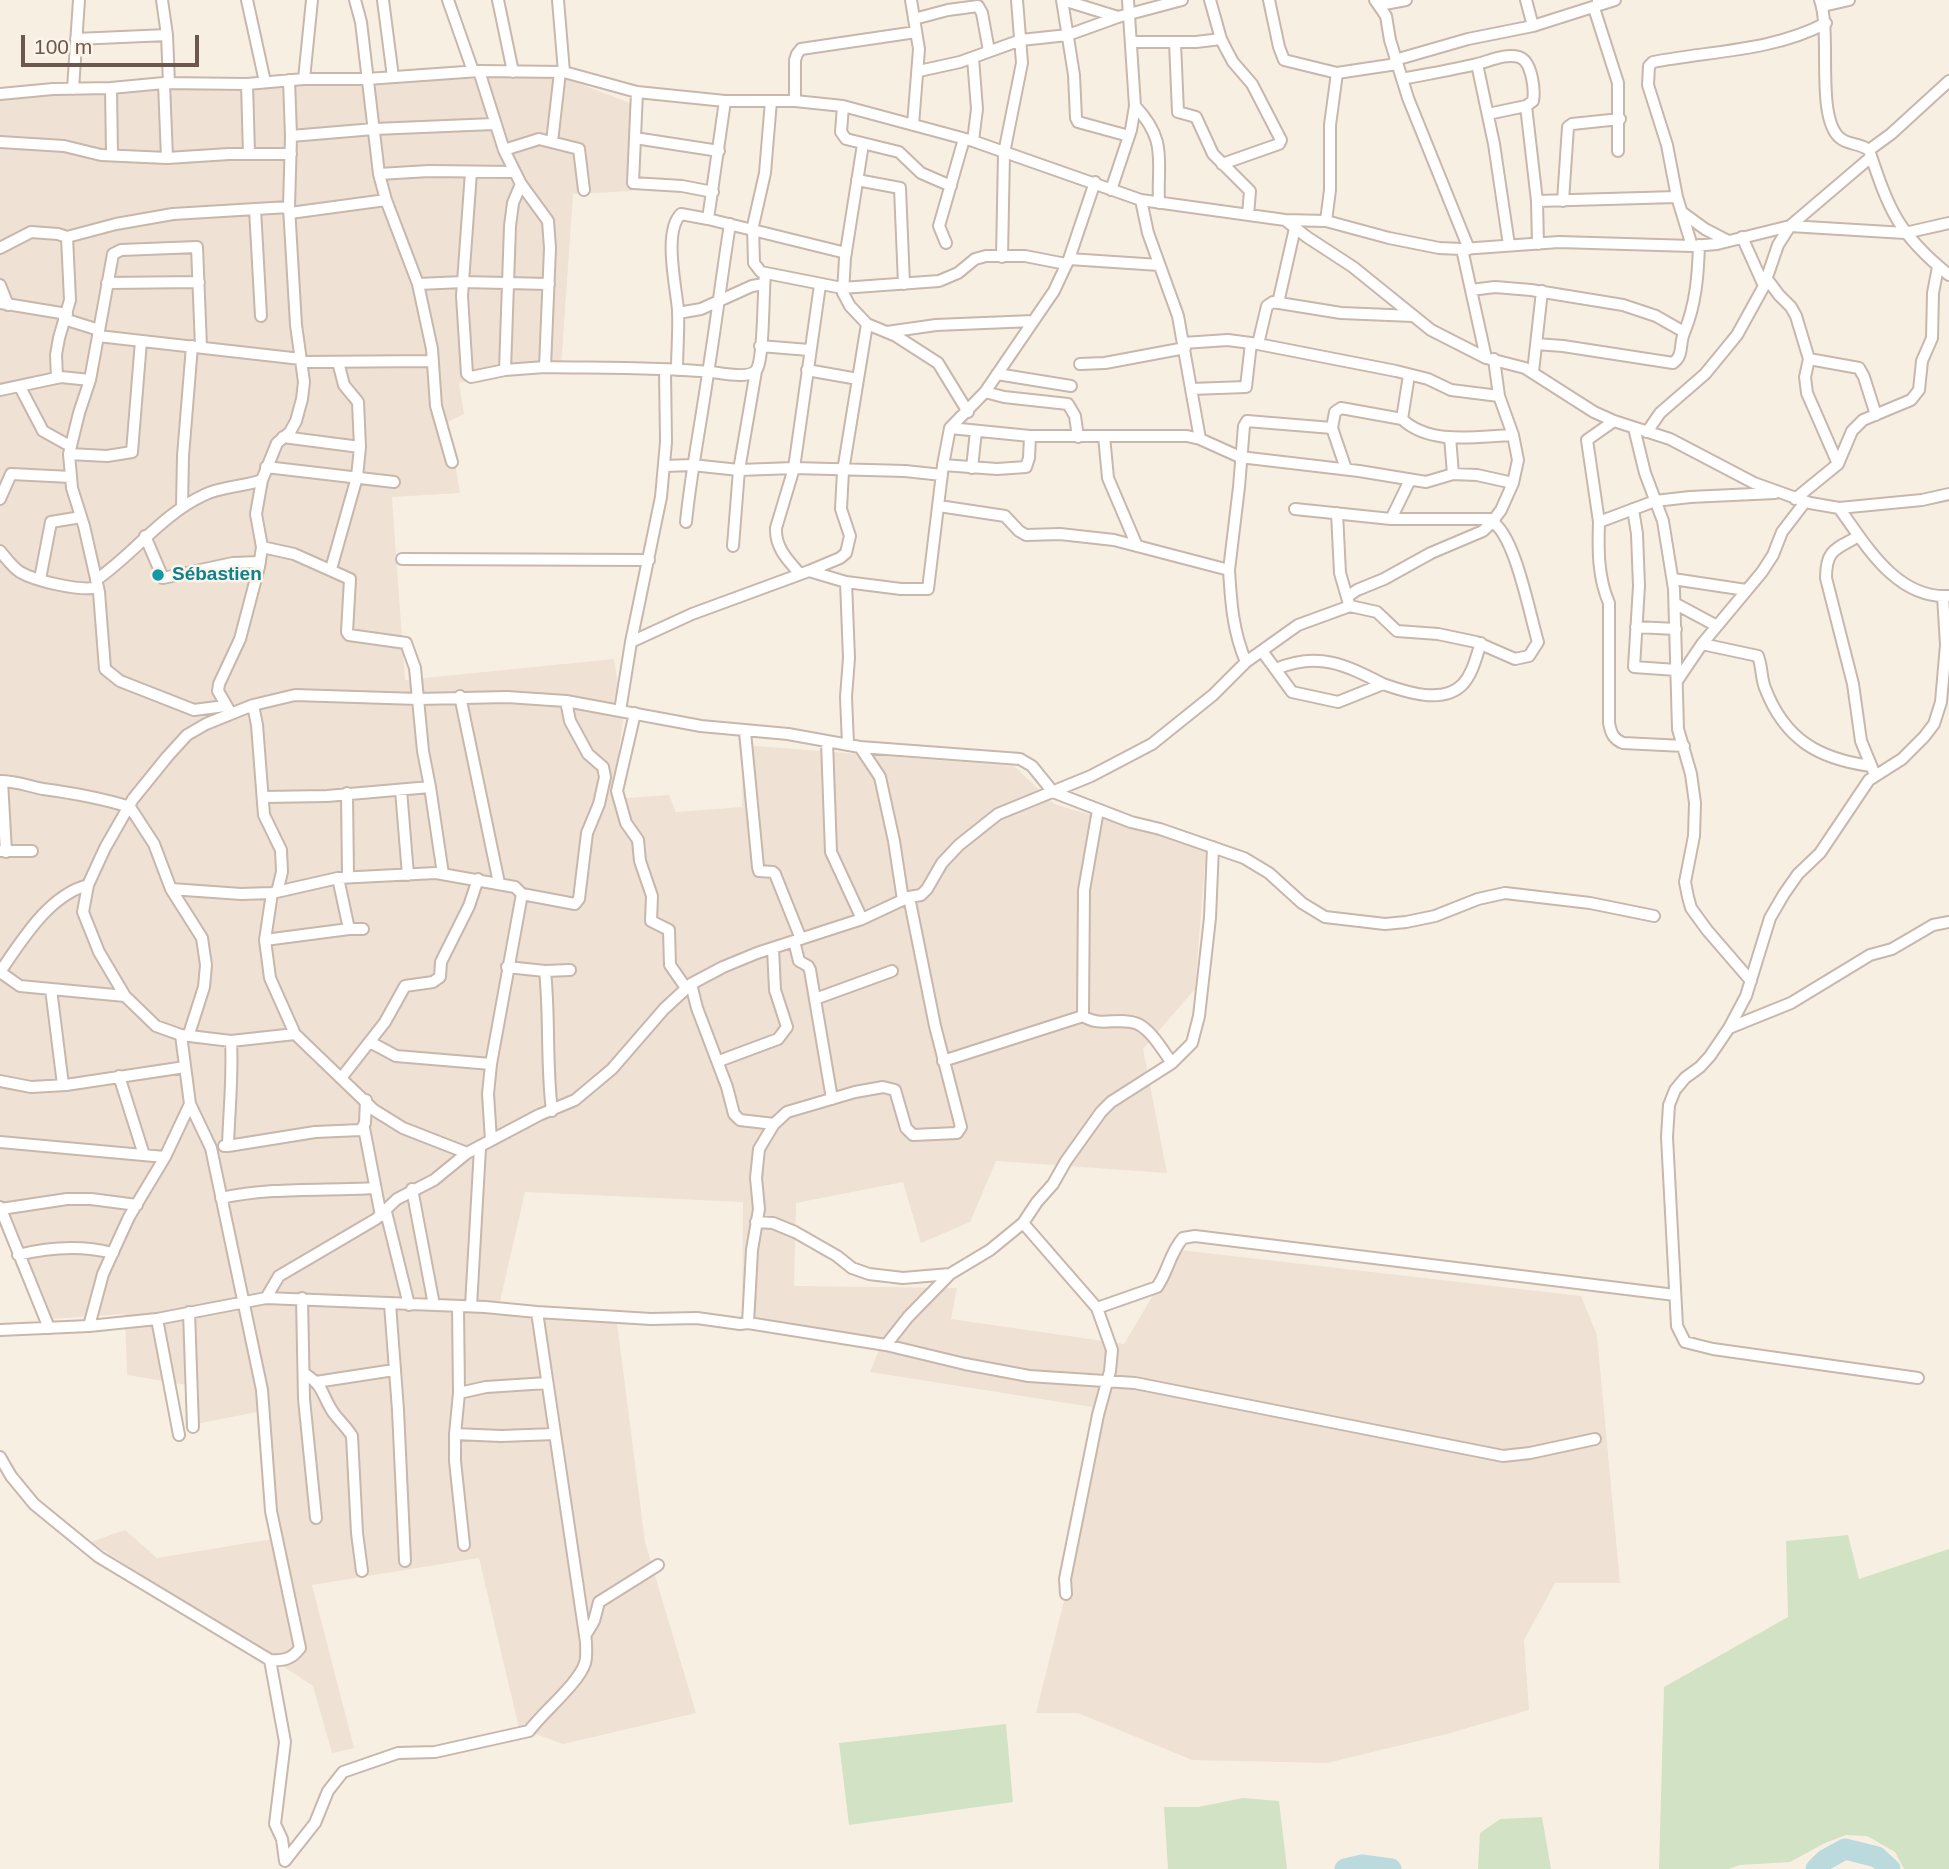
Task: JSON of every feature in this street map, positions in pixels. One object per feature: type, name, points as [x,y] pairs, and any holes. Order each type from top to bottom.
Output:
[{"type":"street","points":[[73,89],[79,0]]},
{"type":"street","points":[[162,0],[167,35],[167,158]]},
{"type":"street","points":[[247,0],[265,82]]},
{"type":"street","points":[[304,79],[312,0]]},
{"type":"street","points":[[356,0],[379,174],[418,284],[427,319],[436,407],[452,461]]},
{"type":"street","points":[[383,0],[393,77]]},
{"type":"street","points":[[448,0],[504,150],[521,184],[548,221],[549,284],[545,367]]},
{"type":"street","points":[[498,0],[513,72]]},
{"type":"street","points":[[552,142],[562,72],[558,0]]},
{"type":"street","points":[[911,0],[919,71],[913,124]]},
{"type":"street","points":[[1002,257],[1004,153],[1023,63],[1017,0]]},
{"type":"street","points":[[1123,16],[1063,0],[1074,75],[1076,118],[1078,122],[1129,136]]},
{"type":"street","points":[[1111,190],[1129,136],[1135,106],[1130,42],[1123,16],[1128,0]]},
{"type":"street","points":[[919,71],[973,58],[1021,40],[1068,35],[1182,0]]},
{"type":"street","points":[[1210,0],[1221,39],[1233,62],[1252,84],[1281,140],[1279,144],[1222,164]]},
{"type":"street","points":[[1269,0],[1283,59],[1338,73],[1396,62],[1468,40],[1534,26],[1615,0]]},
{"type":"street","points":[[266,1298],[279,1276],[384,1214],[397,1199],[434,1180],[467,1153],[539,1115],[575,1100],[612,1069],[689,986],[723,967],[862,919],[921,895],[928,889],[942,863],[959,845],[998,814],[1091,776],[1152,744],[1213,695],[1246,662],[1298,625],[1348,602],[1357,590],[1384,579],[1431,553],[1474,536],[1494,520],[1513,483],[1518,460],[1471,290],[1465,249],[1396,62],[1386,16],[1377,2],[1406,0]]},
{"type":"street","points":[[1526,0],[1534,26]]},
{"type":"street","points":[[1849,0],[1821,3],[1826,23],[1826,80],[1831,124],[1842,139],[1860,144],[1870,153],[1882,193],[1905,233],[1949,275]]},
{"type":"street","points":[[1597,4],[1618,83],[1618,150]]},
{"type":"street","points":[[914,19],[978,6],[982,13],[989,51]]},
{"type":"street","points":[[1536,344],[1620,354],[1670,365],[1680,356],[1684,332],[1691,319],[1695,300],[1695,246],[1677,197],[1667,145],[1648,85],[1647,73],[1651,63],[1786,40],[1826,23]]},
{"type":"street","points":[[794,101],[795,60],[802,49],[916,32]]},
{"type":"street","points":[[76,39],[167,35]]},
{"type":"street","points":[[1130,42],[1175,43],[1221,39]]},
{"type":"street","points":[[1175,43],[1178,112],[1197,118],[1208,147],[1251,193],[1248,215]]},
{"type":"street","points":[[1402,79],[1511,56],[1525,60],[1534,96],[1531,103],[1488,114]]},
{"type":"street","points":[[946,243],[939,226],[977,109],[973,58]]},
{"type":"street","points":[[1477,64],[1488,114],[1509,245]]},
{"type":"street","points":[[0,94],[166,83],[247,84],[476,71],[562,72],[637,92],[725,101],[794,101],[843,106],[969,140],[1140,200],[1285,220],[1325,222],[1412,243],[1465,249],[1538,244],[1695,246],[1729,241],[1790,226],[1905,233],[1949,223]]},
{"type":"street","points":[[1325,222],[1330,190],[1330,125],[1338,73]]},
{"type":"street","points":[[229,709],[218,691],[219,681],[240,639],[260,562],[262,547],[256,514],[262,480],[277,443],[290,432],[299,413],[304,382],[296,325],[290,210],[289,80]]},
{"type":"street","points":[[1647,432],[1660,412],[1721,356],[1737,335],[1765,283],[1778,245],[1790,226],[1949,80]]},
{"type":"street","points":[[247,84],[248,154]]},
{"type":"street","points":[[111,88],[112,155]]},
{"type":"street","points":[[637,92],[633,183],[682,186],[713,192]]},
{"type":"street","points":[[708,219],[725,101]]},
{"type":"street","points":[[733,546],[739,470],[761,346],[765,279],[754,265],[754,219],[768,154],[771,101]]},
{"type":"street","points":[[843,106],[842,135],[846,139],[901,153],[921,173],[951,186]]},
{"type":"street","points":[[1135,106],[1157,137],[1159,204]]},
{"type":"street","points":[[1526,106],[1537,201],[1538,244]]},
{"type":"street","points":[[1563,201],[1567,127],[1620,119]]},
{"type":"street","points":[[291,136],[494,124]]},
{"type":"street","points":[[635,138],[719,151]]},
{"type":"street","points":[[504,150],[535,139],[579,149],[584,190]]},
{"type":"street","points":[[0,142],[64,146],[91,153],[167,158],[291,154]]},
{"type":"street","points":[[863,144],[842,288],[850,306],[867,324],[887,332],[938,363],[968,412]]},
{"type":"street","points":[[471,172],[462,320],[467,374],[475,376],[505,370],[545,367],[671,370],[740,375],[756,372]]},
{"type":"street","points":[[379,174],[514,172]]},
{"type":"street","points":[[858,180],[900,188],[904,284]]},
{"type":"street","points":[[820,285],[794,468],[776,525],[775,538],[783,554],[805,573],[887,588],[928,590],[950,428],[985,392],[1054,291],[1095,183]]},
{"type":"street","points":[[505,370],[511,212],[521,184]]},
{"type":"street","points":[[1537,201],[1677,197]]},
{"type":"street","points":[[0,248],[27,233],[67,237],[116,224],[173,215],[255,209],[290,210],[386,200]]},
{"type":"street","points":[[1140,200],[1159,265],[1178,316],[1200,439]]},
{"type":"street","points":[[255,209],[261,316]]},
{"type":"street","points":[[1683,213],[1705,229],[1729,241]]},
{"type":"street","points":[[620,711],[665,466],[671,370],[678,313],[672,247],[675,223],[681,214],[846,253]]},
{"type":"street","points":[[1285,220],[1353,267],[1431,330],[1490,358],[1533,372],[1579,405],[1614,421],[1670,439],[1754,483],[1800,500],[1839,508],[1923,500],[1949,494]]},
{"type":"street","points":[[686,522],[692,465],[709,372],[730,225]]},
{"type":"street","points":[[1278,303],[1295,229]]},
{"type":"street","points":[[57,378],[56,355],[70,285],[67,237]]},
{"type":"street","points":[[1742,237],[1765,283],[1791,307],[1809,359],[1805,377],[1807,393],[1838,464]]},
{"type":"street","points":[[182,506],[183,456],[196,346],[199,282],[197,247],[117,251],[112,256],[90,380],[70,450],[71,477],[97,583],[104,669],[109,675],[150,694],[194,710],[229,709],[296,695],[418,699],[460,696],[566,701],[701,726],[788,734],[860,747],[1020,759],[1032,766],[1053,792],[1098,810],[1244,858],[1269,873],[1301,904],[1325,917],[1385,924],[1406,922],[1435,916],[1505,893],[1590,903],[1654,916]]},
{"type":"street","points":[[678,313],[717,303],[765,279],[842,288],[904,284],[947,279],[977,258],[1024,256],[1067,262],[1159,265]]},
{"type":"street","points":[[1677,676],[1767,565],[1800,500],[1838,464],[1852,431],[1863,420],[1917,395],[1923,355],[1932,338],[1933,293],[1938,267]]},
{"type":"street","points":[[107,283],[199,282]]},
{"type":"street","points":[[418,284],[549,284]]},
{"type":"street","points":[[0,285],[4,304],[65,316],[99,333],[141,341],[301,360],[433,361]]},
{"type":"street","points":[[1471,290],[1495,287],[1542,291],[1637,309],[1684,332]]},
{"type":"street","points":[[1533,372],[1542,291]]},
{"type":"street","points":[[1191,389],[1245,387],[1267,306],[1273,302],[1341,313],[1413,316]]},
{"type":"street","points":[[887,332],[936,325],[1033,321]]},
{"type":"street","points":[[631,642],[692,614],[840,558],[847,548],[849,531],[840,505],[843,471],[867,324]]},
{"type":"street","points":[[1080,364],[1105,363],[1184,345],[1228,340],[1409,375],[1451,390],[1499,396]]},
{"type":"street","points":[[20,387],[43,431],[70,450],[107,456],[132,452],[141,341]]},
{"type":"street","points":[[761,346],[809,350]]},
{"type":"street","points":[[1809,359],[1859,368],[1876,415]]},
{"type":"street","points":[[331,569],[357,477],[360,447],[358,402],[344,385],[338,362]]},
{"type":"street","points":[[807,370],[858,379]]},
{"type":"street","points":[[998,374],[1071,386]]},
{"type":"street","points":[[1402,419],[1409,375]]},
{"type":"street","points":[[0,390],[57,378],[90,380]]},
{"type":"street","points":[[985,392],[1004,397],[1068,404],[1075,415],[1078,437]]},
{"type":"street","points":[[1346,469],[1332,428],[1335,412],[1341,408],[1402,419],[1412,427],[1428,433],[1450,437],[1513,435]]},
{"type":"street","points":[[1246,662],[1233,623],[1229,570],[1244,426],[1247,421],[1332,428]]},
{"type":"street","points":[[1614,421],[1588,438],[1586,443],[1599,522],[1600,576],[1602,589],[1609,603],[1609,723],[1611,732],[1623,743],[1684,746]]},
{"type":"street","points":[[950,428],[1030,436],[1185,436],[1200,439],[1240,457],[1430,482],[1453,474],[1477,475],[1513,483]]},
{"type":"street","points":[[1634,428],[1645,473],[1667,540],[1676,604],[1678,729],[1695,803],[1694,835],[1685,881],[1688,897],[1707,930],[1751,981]]},
{"type":"street","points":[[972,468],[976,431]]},
{"type":"street","points":[[665,466],[843,471],[1005,469],[1026,467],[1030,436]]},
{"type":"street","points":[[1104,436],[1108,478],[1137,546]]},
{"type":"street","points":[[284,437],[360,447]]},
{"type":"street","points":[[1450,437],[1453,474]]},
{"type":"street","points":[[266,467],[394,482]]},
{"type":"street","points":[[0,499],[11,474],[71,477]]},
{"type":"street","points":[[0,551],[17,570],[84,590],[97,583],[145,536],[182,506],[206,494],[262,480]]},
{"type":"street","points":[[1391,519],[1410,480]]},
{"type":"street","points":[[1599,522],[1655,501],[1699,496],[1781,493]]},
{"type":"street","points":[[939,506],[1005,516],[1026,535],[1051,533],[1088,536],[1229,570]]},
{"type":"street","points":[[1839,508],[1877,561],[1889,572],[1921,593],[1946,596],[1946,634],[1939,712],[1924,737],[1909,753],[1873,770],[1820,853],[1798,874],[1779,901],[1770,918],[1751,981],[1729,1028],[1700,1068],[1685,1078],[1675,1090],[1670,1105],[1667,1137],[1676,1326],[1685,1342],[1713,1349],[1917,1378]]},
{"type":"street","points":[[1296,509],[1391,519],[1494,520],[1508,539],[1538,642],[1529,656],[1518,659],[1481,643],[1438,634],[1397,631],[1377,612],[1348,602]]},
{"type":"street","points":[[1633,509],[1638,551],[1635,668],[1677,676]]},
{"type":"street","points":[[1338,513],[1340,573],[1348,602]]},
{"type":"street","points":[[40,579],[51,522],[80,517]]},
{"type":"street","points":[[145,536],[163,578],[233,563],[260,562]]},
{"type":"street","points":[[1859,536],[1829,556],[1826,578],[1853,684],[1861,741],[1873,770]]},
{"type":"street","points":[[262,547],[294,554],[349,578],[351,582],[347,633],[354,637],[406,643],[415,668],[423,751],[443,874]]},
{"type":"street","points":[[402,559],[649,560]]},
{"type":"street","points":[[1673,579],[1746,590]]},
{"type":"street","points":[[846,582],[848,744]]},
{"type":"street","points":[[1676,604],[1717,626]]},
{"type":"street","points":[[1636,627],[1676,629]]},
{"type":"street","points":[[1276,669],[1301,662],[1330,661],[1405,692],[1430,696],[1459,688],[1469,674],[1481,643]]},
{"type":"street","points":[[1702,644],[1758,656],[1760,674],[1771,702],[1806,746],[1873,770]]},
{"type":"street","points":[[1262,651],[1292,692],[1337,702],[1383,684]]},
{"type":"street","points":[[460,696],[499,883]]},
{"type":"street","points":[[171,889],[241,894],[274,893],[343,877],[443,874],[499,883],[515,887],[522,894],[575,904],[579,900],[587,833],[599,804],[605,777],[603,767],[588,754],[570,721],[566,701]]},
{"type":"street","points":[[253,705],[264,815],[281,850],[282,872],[274,893],[265,940],[270,978],[295,1034],[374,1110],[403,1128],[467,1153]]},
{"type":"street","points":[[229,709],[187,736],[146,780],[105,848],[88,885],[83,912],[99,952],[125,996],[156,1026],[185,1034],[232,1041],[295,1034]]},
{"type":"street","points":[[635,713],[617,792],[626,823],[638,840],[640,861],[652,896],[651,920],[669,930],[670,965],[689,986],[719,1061],[734,1114],[737,1118],[774,1124]]},
{"type":"street","points":[[745,732],[758,867],[759,871],[775,874],[797,940],[799,961],[810,970],[832,1099]]},
{"type":"street","points":[[827,742],[831,852],[862,919]]},
{"type":"street","points":[[748,1323],[752,1250],[759,1209],[756,1178],[759,1149],[774,1124],[787,1112],[855,1092],[889,1088],[895,1090],[906,1128],[913,1135],[957,1133],[961,1127],[943,1061],[880,777],[860,747]]},
{"type":"street","points":[[0,1457],[11,1476],[34,1504],[99,1557],[270,1660],[283,1661],[295,1655],[300,1648],[271,1511],[262,1391],[244,1301],[211,1148],[190,1104],[185,1066],[185,1034],[204,988],[206,965],[202,938],[171,889],[154,845],[130,807],[99,797],[1,779],[3,851],[32,851]]},
{"type":"street","points":[[263,797],[327,796],[429,787]]},
{"type":"street","points":[[401,790],[408,875]]},
{"type":"street","points":[[347,793],[343,877],[349,929]]},
{"type":"street","points":[[1083,1016],[1084,890],[1098,810]]},
{"type":"street","points":[[886,1345],[908,1317],[950,1274],[990,1250],[1023,1223],[1053,1184],[1101,1112],[1111,1102],[1172,1063],[1192,1043],[1199,1016],[1210,918],[1213,847]]},
{"type":"street","points":[[342,1077],[385,1022],[405,986],[433,982],[440,977],[441,962],[469,906],[478,879]]},
{"type":"street","points":[[88,885],[63,894],[27,933],[1,976],[20,986],[125,996]]},
{"type":"street","points":[[491,1140],[488,1094],[491,1064],[522,894]]},
{"type":"street","points":[[1729,1028],[1790,1003],[1870,955],[1892,949],[1933,925],[1949,922]]},
{"type":"street","points":[[265,940],[363,929]]},
{"type":"street","points":[[719,1061],[778,1039],[786,1027],[775,990],[773,948]]},
{"type":"street","points":[[507,967],[545,971],[570,970]]},
{"type":"street","points":[[545,971],[548,1004],[547,1061],[552,1111]]},
{"type":"street","points":[[815,999],[892,971]]},
{"type":"street","points":[[51,989],[63,1085]]},
{"type":"street","points":[[943,1061],[1083,1016],[1101,1023],[1124,1021],[1138,1024],[1147,1031],[1172,1063]]},
{"type":"street","points":[[228,1146],[233,1086],[232,1041]]},
{"type":"street","points":[[370,1042],[396,1056],[491,1064]]},
{"type":"street","points":[[0,1082],[31,1087],[63,1085],[185,1066]]},
{"type":"street","points":[[119,1076],[144,1156]]},
{"type":"street","points":[[366,1100],[364,1128],[375,1188],[409,1305]]},
{"type":"street","points":[[89,1326],[103,1275],[129,1217],[165,1157],[190,1104]]},
{"type":"street","points":[[211,1148],[315,1132],[364,1128]]},
{"type":"street","points":[[0,1142],[165,1157]]},
{"type":"street","points":[[471,1306],[480,1148]]},
{"type":"street","points":[[221,1198],[247,1192],[284,1189],[329,1191],[375,1188]]},
{"type":"street","points":[[412,1189],[434,1305]]},
{"type":"street","points":[[50,1328],[1,1208],[67,1199],[137,1205]]},
{"type":"street","points":[[756,1222],[773,1223],[795,1231],[852,1268],[869,1274],[903,1278],[950,1274]]},
{"type":"street","points":[[1023,1223],[1097,1308],[1112,1350],[1108,1380],[1098,1415],[1065,1579],[1066,1594]]},
{"type":"street","points":[[1097,1308],[1157,1287],[1176,1245],[1183,1238],[1195,1236],[1675,1295]]},
{"type":"street","points":[[18,1255],[56,1247],[89,1248],[113,1253]]},
{"type":"street","points":[[0,1330],[89,1326],[157,1319],[266,1298],[471,1306],[651,1319],[696,1318],[748,1323],[886,1345],[1029,1376],[1108,1380],[1184,1392],[1503,1455],[1530,1453],[1595,1438]]},
{"type":"street","points":[[302,1298],[306,1424],[316,1518]]},
{"type":"street","points":[[390,1304],[405,1561]]},
{"type":"street","points":[[458,1306],[459,1393],[455,1434],[464,1545]]},
{"type":"street","points":[[189,1312],[192,1427]]},
{"type":"street","points":[[270,1660],[285,1742],[275,1824],[282,1839],[285,1861],[315,1823],[328,1791],[343,1772],[397,1753],[435,1752],[529,1731],[581,1671],[586,1661],[584,1636],[537,1312]]},
{"type":"street","points":[[157,1319],[179,1435]]},
{"type":"street","points":[[316,1382],[394,1370]]},
{"type":"street","points":[[304,1373],[316,1382],[326,1395],[331,1410],[352,1436],[357,1533],[362,1571]]},
{"type":"street","points":[[459,1393],[485,1387],[547,1383]]},
{"type":"street","points":[[455,1434],[555,1434]]},
{"type":"street","points":[[584,1636],[594,1620],[599,1602],[658,1565]]},
{"type":"shaded area","points":[[550,76],[570,80],[630,103],[632,191],[573,194],[561,367],[459,383],[464,414],[448,422],[460,493],[392,497],[405,680],[614,659],[623,720],[612,799],[669,795],[676,812],[742,807],[743,745],[1014,766],[1054,804],[1206,849],[1195,989],[1143,1049],[1167,1173],[996,1161],[970,1222],[921,1243],[903,1182],[796,1203],[794,1286],[957,1288],[951,1319],[1124,1344],[1180,1250],[1581,1296],[1597,1335],[1620,1583],[1555,1583],[1524,1640],[1529,1710],[1447,1734],[1327,1763],[1192,1760],[1078,1713],[1036,1713],[1069,1581],[1092,1407],[870,1372],[884,1338],[742,1317],[743,1202],[525,1192],[498,1310],[617,1323],[645,1542],[696,1713],[563,1744],[519,1728],[479,1558],[312,1585],[354,1748],[332,1753],[313,1686],[91,1542],[125,1530],[157,1558],[272,1539],[267,1410],[196,1424],[187,1385],[127,1375],[125,1314],[50,1319],[0,1220],[0,101],[33,95]]},
{"type":"green space","points":[[1848,1535],[1859,1579],[1949,1549],[1949,1869],[1904,1869],[1895,1852],[1867,1836],[1846,1835],[1790,1862],[1740,1865],[1729,1869],[1659,1869],[1664,1687],[1788,1617],[1786,1541]]},
{"type":"green space","points":[[1006,1724],[1013,1802],[849,1825],[839,1743]]},
{"type":"green space","points":[[1243,1798],[1279,1801],[1287,1869],[1168,1869],[1164,1807],[1198,1807]]},
{"type":"green space","points":[[1542,1817],[1551,1869],[1478,1869],[1480,1833],[1500,1819]]},
{"type":"waterway","points":[[1816,1869],[1825,1860],[1845,1849],[1877,1857],[1890,1869]]},
{"type":"waterway","points":[[1345,1869],[1362,1865],[1391,1869]]},
{"type":"place","name":"Sébastien","points":[[158,575]]}]
